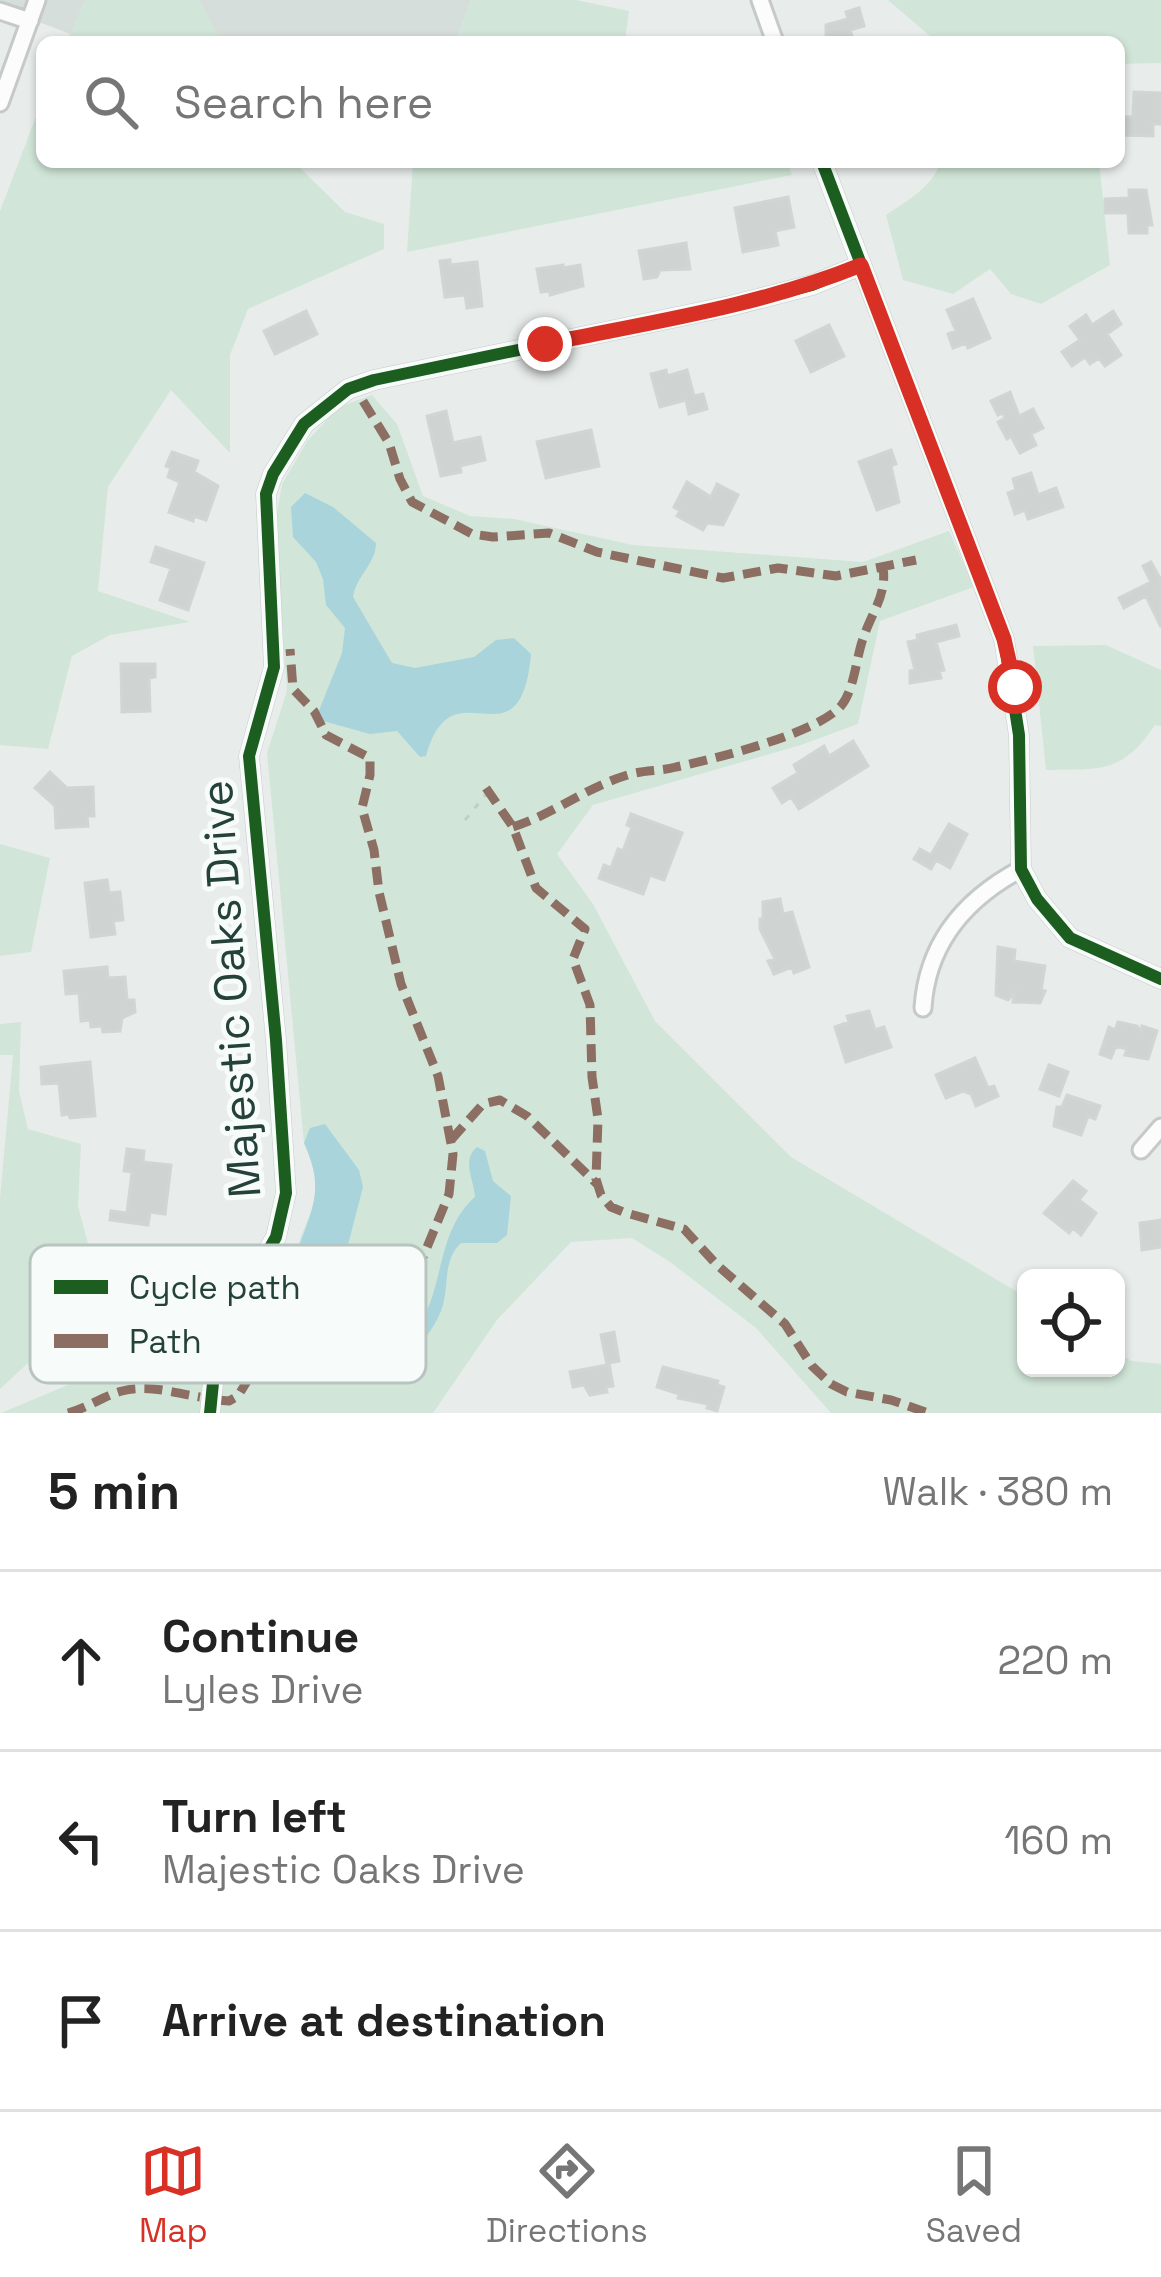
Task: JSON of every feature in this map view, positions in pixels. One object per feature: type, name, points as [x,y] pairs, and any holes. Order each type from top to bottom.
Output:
[{"type":"street","points":[[0,103],[37,0]]},
{"type":"street","points":[[760,0],[774,36]]},
{"type":"street","points":[[0,11],[29,21]]},
{"type":"street","points":[[823,168],[1004,639],[1019,736],[1021,869],[1037,898],[1070,938],[1161,979]]},
{"type":"street","name":"Majestic Oaks Drive","points":[[271,1245],[286,1193],[249,756],[274,667],[266,494],[287,448],[324,406],[348,389],[374,380],[730,306],[812,285],[861,265]]},
{"type":"street","points":[[923,1008],[925,981],[941,940],[976,898],[1021,869]]},
{"type":"street","points":[[1142,1150],[1161,1127]]},
{"type":"street","name":"Majestic Oaks Drive","points":[[210,1413],[213,1383]]},
{"type":"path","points":[[465,820],[488,792]]},
{"type":"shaded area","points":[[0,0],[471,0],[458,36],[75,36],[0,7]]},
{"type":"green space","points":[[85,0],[200,0],[218,36],[70,36]]},
{"type":"green space","points":[[471,0],[576,0],[629,11],[626,36],[458,36]]},
{"type":"green space","points":[[888,0],[1161,0],[1161,63],[1125,64],[1125,36],[930,36]]},
{"type":"green space","points":[[36,117],[36,168],[300,168],[345,212],[384,224],[384,249],[248,309],[230,355],[230,453],[171,390],[108,487],[98,591],[190,622],[110,635],[72,656],[48,749],[0,745],[0,211]]},
{"type":"green space","points":[[413,168],[789,168],[792,175],[407,252]]},
{"type":"green space","points":[[1100,168],[1110,265],[1041,304],[1011,294],[990,269],[953,294],[903,280],[886,215],[937,171]]},
{"type":"green space","points":[[372,395],[397,424],[423,496],[470,516],[514,519],[633,545],[863,562],[949,531],[974,587],[880,621],[858,724],[593,805],[557,854],[593,904],[655,1021],[791,1157],[1017,1292],[1017,1377],[1125,1377],[1125,1357],[1161,1364],[1161,1413],[831,1413],[756,1328],[632,1238],[571,1242],[497,1320],[433,1413],[1,1413],[73,1383],[426,1383],[426,1245],[299,1245],[316,1183],[304,1143],[267,753],[287,691],[275,524],[282,484],[308,440],[339,407]]},
{"type":"green space","points":[[1106,645],[1161,670],[1161,726],[1155,725],[1132,753],[1109,766],[1046,770],[1033,646]]},
{"type":"green space","points":[[0,844],[50,858],[31,952],[0,956]]},
{"type":"green space","points":[[21,1022],[19,1091],[28,1129],[81,1144],[78,1206],[88,1245],[30,1245],[30,1361],[0,1389],[0,1198],[13,1055],[0,1055],[0,1024]]},
{"type":"water","points":[[305,493],[333,507],[376,543],[353,597],[392,663],[415,668],[474,657],[496,640],[514,638],[531,654],[524,689],[514,707],[500,713],[452,716],[438,729],[426,756],[420,757],[397,731],[370,734],[323,721],[318,713],[342,653],[345,628],[326,605],[316,562],[293,537],[291,507]]},
{"type":"water","points":[[325,1124],[359,1170],[363,1187],[348,1245],[300,1245],[315,1191],[304,1143],[310,1128]]},
{"type":"water","points":[[477,1147],[485,1151],[493,1181],[511,1196],[507,1235],[497,1243],[461,1243],[455,1250],[443,1305],[426,1336],[426,1313],[453,1226],[475,1197],[469,1164]]},
{"type":"building","points":[[859,8],[864,26],[850,30],[852,36],[826,36],[826,25],[848,19],[846,12]]},
{"type":"building","points":[[1134,92],[1161,93],[1161,124],[1153,124],[1153,136],[1125,135],[1125,117],[1133,117]]},
{"type":"building","points":[[1129,190],[1146,190],[1152,225],[1147,225],[1147,233],[1129,233],[1128,213],[1105,213],[1105,199],[1129,198]]},
{"type":"building","points":[[788,197],[794,227],[775,231],[778,245],[743,252],[735,208]]},
{"type":"building","points":[[686,243],[690,269],[660,270],[657,277],[644,279],[639,251]]},
{"type":"building","points":[[450,260],[450,265],[477,262],[482,306],[467,308],[465,295],[445,297],[440,261]]},
{"type":"building","points":[[580,265],[583,286],[550,295],[550,291],[541,292],[537,269]]},
{"type":"building","points":[[973,299],[990,338],[968,348],[966,343],[953,348],[948,334],[956,331],[947,310]]},
{"type":"building","points":[[306,311],[317,334],[275,354],[264,331]]},
{"type":"building","points":[[1113,311],[1121,324],[1107,334],[1121,355],[1105,366],[1099,358],[1090,364],[1085,357],[1072,366],[1062,352],[1080,340],[1070,326],[1086,315],[1092,325]]},
{"type":"building","points":[[829,325],[844,356],[811,372],[796,341]]},
{"type":"building","points":[[666,370],[667,376],[687,370],[694,396],[703,394],[707,409],[689,414],[686,400],[660,407],[651,374]]},
{"type":"building","points":[[1010,392],[1019,416],[1033,409],[1043,428],[1031,434],[1036,445],[1020,453],[998,422],[1005,418],[1003,413],[998,415],[991,401]]},
{"type":"building","points":[[446,411],[453,443],[480,437],[485,460],[441,476],[427,416]]},
{"type":"building","points":[[591,430],[599,466],[546,478],[537,442]]},
{"type":"building","points":[[891,450],[899,502],[877,510],[859,462]]},
{"type":"building","points":[[172,452],[198,461],[194,472],[218,486],[206,520],[194,516],[193,521],[169,512],[180,482],[168,477],[171,468],[166,466]]},
{"type":"building","points":[[1031,473],[1038,495],[1056,488],[1063,507],[1028,519],[1025,510],[1015,514],[1008,493],[1016,490],[1013,479]]},
{"type":"building","points":[[687,482],[711,497],[717,484],[738,495],[723,525],[707,523],[703,530],[677,516],[680,511],[674,507]]},
{"type":"building","points":[[156,547],[204,563],[188,610],[160,600],[171,568],[151,562]]},
{"type":"building","points":[[1151,562],[1161,580],[1161,627],[1146,596],[1124,608],[1119,598],[1151,582],[1143,566]]},
{"type":"building","points":[[956,625],[959,636],[936,642],[944,670],[939,671],[941,678],[910,683],[910,671],[915,670],[908,642]]},
{"type":"building","points":[[121,664],[155,664],[155,677],[149,678],[150,711],[122,712]]},
{"type":"building","points":[[853,741],[868,766],[799,809],[791,797],[782,803],[773,788],[798,773],[794,765],[824,746],[829,756]]},
{"type":"building","points":[[50,772],[67,788],[93,787],[94,816],[87,816],[88,826],[56,828],[55,806],[35,788]]},
{"type":"building","points":[[631,814],[682,833],[664,880],[650,875],[643,894],[599,878],[604,865],[611,868],[618,849],[623,851],[632,827],[627,825]]},
{"type":"building","points":[[949,824],[967,834],[950,868],[936,860],[931,869],[914,859],[920,849],[931,855]]},
{"type":"building","points":[[107,880],[109,893],[120,892],[123,920],[113,921],[115,934],[91,937],[85,883]]},
{"type":"building","points":[[780,899],[783,914],[792,912],[809,967],[794,973],[792,967],[774,974],[768,961],[775,959],[760,929],[763,902]]},
{"type":"building","points":[[998,947],[1015,950],[1014,961],[1045,966],[1040,1003],[1013,1002],[1015,992],[1008,1000],[996,995]]},
{"type":"building","points":[[107,967],[108,978],[125,977],[127,1000],[134,1000],[135,1012],[122,1018],[120,1031],[103,1032],[102,1026],[91,1027],[90,1020],[81,1021],[79,993],[66,994],[64,971]]},
{"type":"building","points":[[869,1011],[875,1030],[884,1027],[891,1047],[846,1062],[835,1027],[849,1022],[847,1016]]},
{"type":"building","points":[[1118,1022],[1157,1031],[1148,1059],[1125,1055],[1127,1049],[1120,1047],[1111,1058],[1100,1054],[1109,1027],[1115,1030]]},
{"type":"building","points":[[975,1058],[988,1088],[994,1086],[998,1096],[976,1106],[971,1094],[963,1091],[946,1098],[936,1075]]},
{"type":"building","points":[[90,1062],[95,1116],[62,1115],[59,1083],[42,1084],[41,1067]]},
{"type":"building","points":[[1049,1065],[1068,1072],[1059,1096],[1040,1089]]},
{"type":"building","points":[[1067,1095],[1100,1106],[1095,1119],[1088,1116],[1081,1135],[1054,1126],[1057,1107],[1062,1107]]},
{"type":"building","points":[[127,1149],[144,1151],[143,1162],[171,1165],[165,1214],[150,1212],[148,1225],[110,1220],[111,1211],[127,1213],[132,1172],[124,1171]]},
{"type":"building","points":[[1073,1181],[1086,1191],[1079,1200],[1096,1213],[1081,1235],[1073,1228],[1069,1233],[1044,1213]]},
{"type":"building","points":[[1161,1220],[1161,1247],[1142,1250],[1140,1223]]},
{"type":"building","points":[[614,1332],[619,1361],[609,1363],[613,1386],[590,1395],[584,1385],[573,1387],[570,1372],[607,1365],[601,1335]]},
{"type":"building","points":[[663,1367],[718,1381],[724,1387],[717,1411],[657,1387]]},
{"type":"marked path","points":[[363,401],[389,443],[412,502],[472,534],[549,533],[597,552],[723,578],[778,568],[836,576],[916,560]]},
{"type":"marked path","points":[[513,827],[615,779],[738,752],[828,716],[849,691],[881,594],[883,566]]},
{"type":"marked path","points":[[290,649],[293,689],[314,711],[326,735],[370,758],[362,808],[379,892],[401,984],[438,1076],[453,1154],[449,1194],[426,1250]]},
{"type":"marked path","points":[[486,788],[513,827],[536,888],[585,929],[573,959],[590,1005],[598,1119],[596,1179],[601,1195],[623,1212],[684,1229],[717,1265],[785,1324],[812,1366],[831,1384],[928,1413]]},
{"type":"marked path","points":[[451,1140],[483,1104],[500,1100],[527,1116],[597,1184]]},
{"type":"marked path","points":[[217,1400],[238,1396],[246,1383]]},
{"type":"marked path","points":[[68,1413],[132,1389],[200,1397]]},
{"type":"cycle path","points":[[824,168],[1004,639],[1019,735],[1021,869],[1037,899],[1070,938],[1161,979]]},
{"type":"cycle path","points":[[271,1245],[286,1193],[249,756],[274,667],[266,494],[273,474],[304,424],[348,389],[730,306],[812,285],[861,265]]},
{"type":"cycle path","points":[[210,1413],[213,1383]]},
{"type":"route","points":[[545,344],[730,306],[812,285],[861,265],[1004,639],[1015,687]]}]
